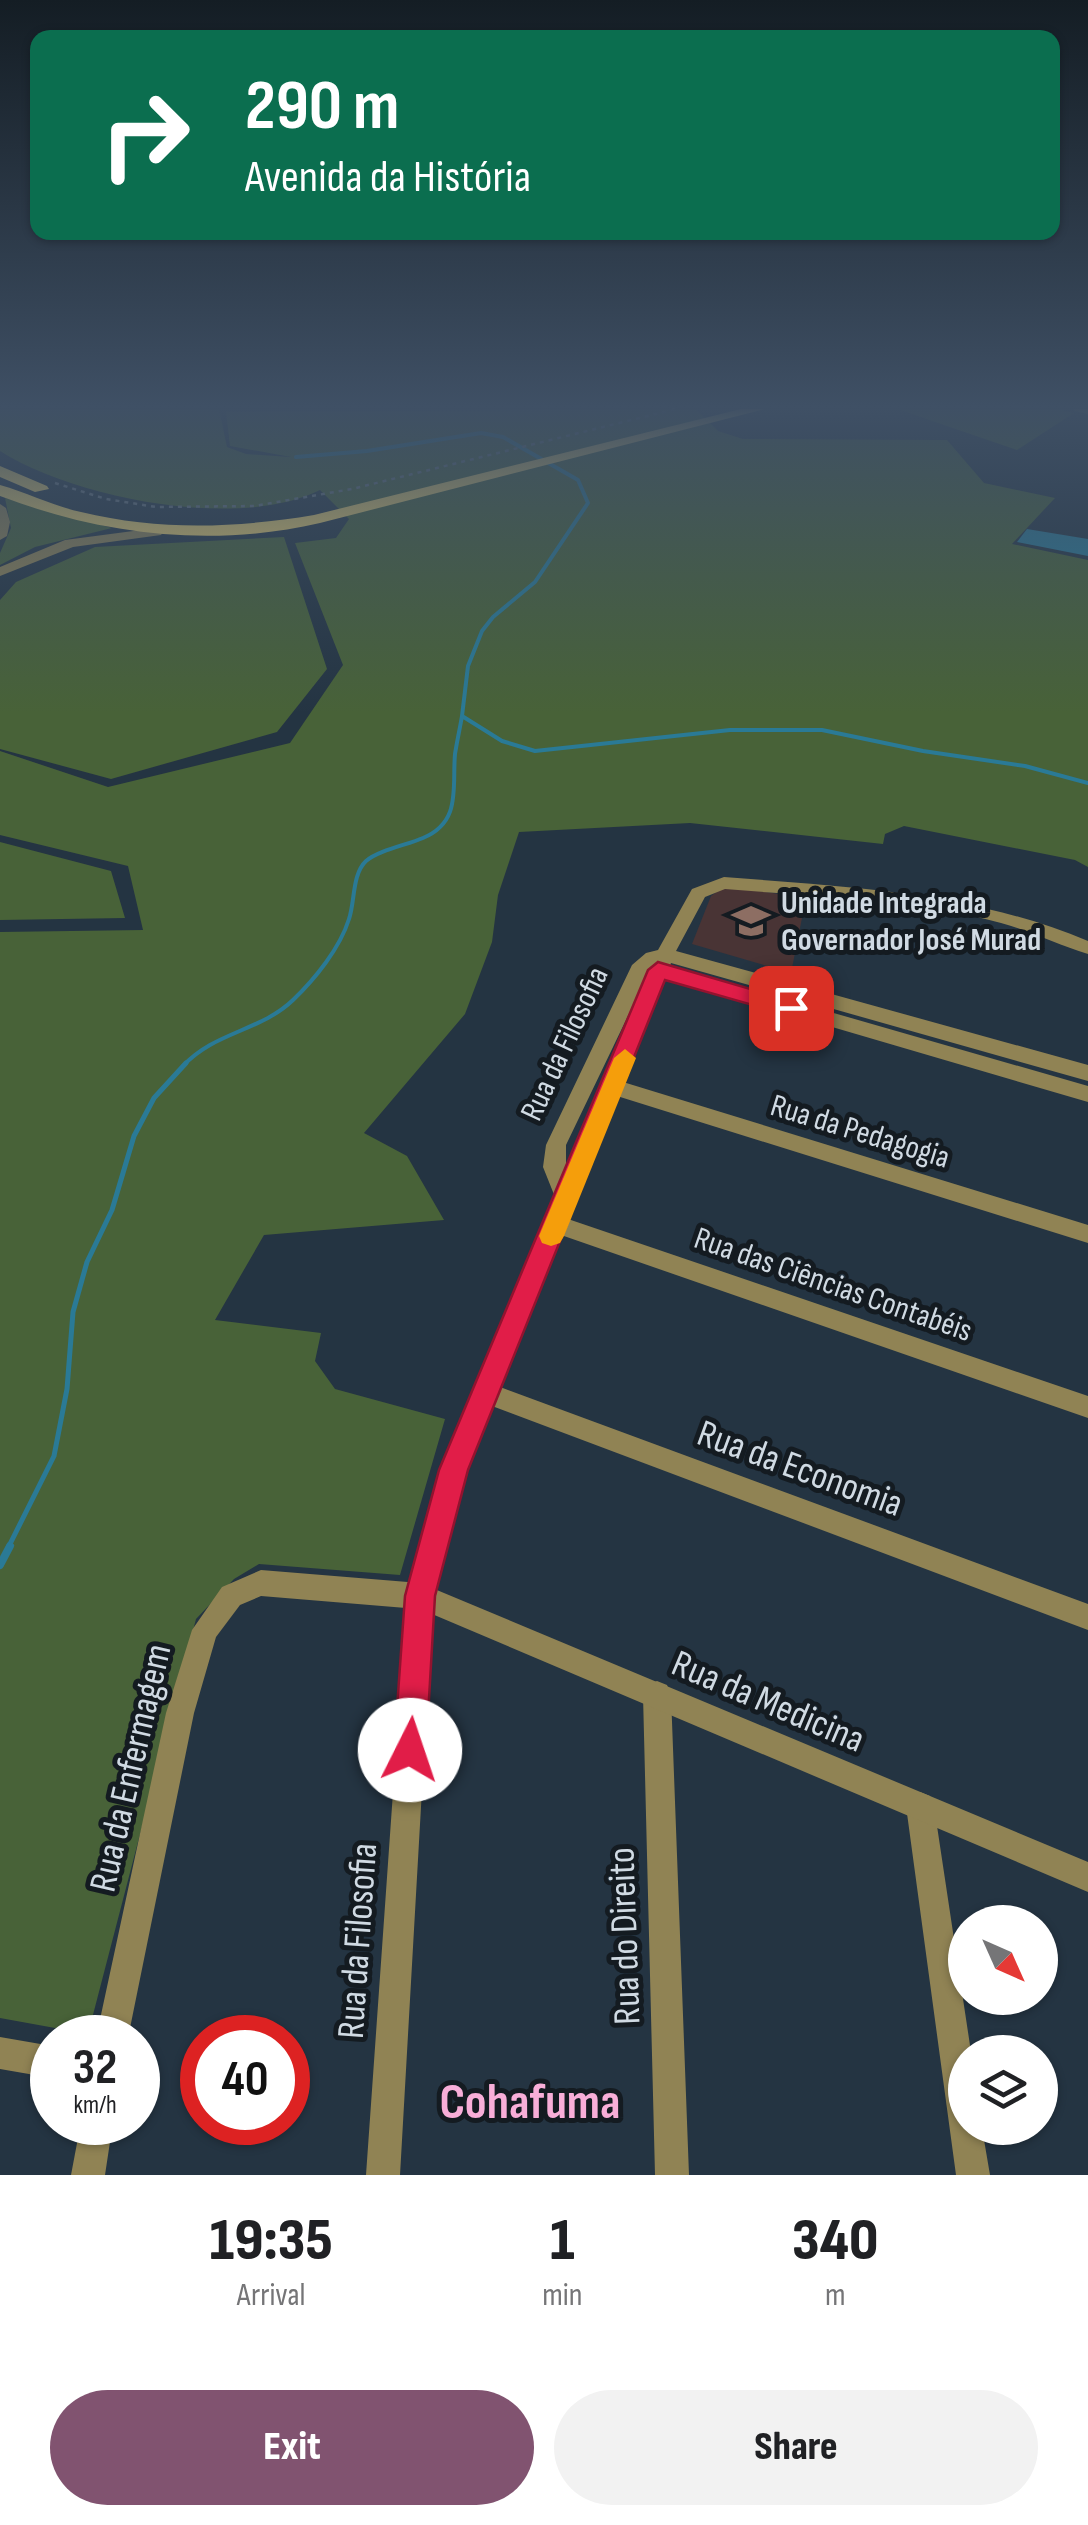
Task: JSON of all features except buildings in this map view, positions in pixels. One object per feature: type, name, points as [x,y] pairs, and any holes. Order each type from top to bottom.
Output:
[{"type":"main road","points":[[56,510],[156,532],[252,530],[314,510]]},
{"type":"main road","points":[[133,510],[247,516],[287,510]]},
{"type":"street","points":[[0,536],[1,510]]},
{"type":"street","points":[[0,572],[70,543],[156,532]]},
{"type":"street","points":[[662,962],[693,898],[708,886],[724,883],[916,898],[1056,934],[1088,948]]},
{"type":"street","name":"Rua da Filosofia","points":[[383,2175],[420,1596],[454,1470],[614,1087],[662,962],[648,961],[638,970],[556,1146],[553,1167],[566,1199]]},
{"type":"street","points":[[662,962],[1088,1073]]},
{"type":"street","points":[[662,962],[1088,1094]]},
{"type":"street","name":"Rua da Pedagogia","points":[[614,1087],[1088,1234]]},
{"type":"street","name":"Rua das Ciências Contabéis","points":[[556,1224],[1088,1407]]},
{"type":"street","name":"Rua da Economia","points":[[486,1392],[1088,1617]]},
{"type":"street","name":"Rua da Enfermagem","points":[[117,2015],[180,1713],[204,1630],[216,1611],[231,1596],[261,1583],[420,1596]]},
{"type":"street","name":"Rua da Medicina","points":[[420,1596],[1088,1876]]},
{"type":"street","name":"Rua do Direito","points":[[657,1695],[672,2175]]},
{"type":"street","points":[[920,1806],[952,2035]]},
{"type":"street","points":[[0,2053],[30,2058]]},
{"type":"street","points":[[88,2175],[93,2145]]},
{"type":"street","points":[[968,2145],[972,2175]]},
{"type":"path","points":[[194,510],[224,510]]},
{"type":"shaded area","name":"Unidade Integrada Governador José Murad","points":[[725,886],[806,898],[791,973],[692,944],[711,896]]},
{"type":"green space","points":[[8,510],[50,510],[112,528],[35,547],[0,565],[0,553],[11,528]]},
{"type":"green space","points":[[340,510],[1043,510],[1012,544],[1088,560],[1088,867],[1075,860],[904,826],[885,834],[883,844],[690,823],[519,832],[498,895],[492,942],[465,1014],[364,1133],[407,1156],[444,1220],[264,1235],[215,1320],[321,1333],[315,1361],[335,1389],[445,1419],[400,1575],[259,1564],[234,1579],[196,1619],[93,2015],[30,2015],[30,2023],[0,2018],[0,932],[143,930],[128,866],[0,835],[0,751],[108,787],[290,743],[343,665],[295,543],[336,538],[349,519]]},
{"type":"green space","points":[[284,537],[327,669],[277,732],[111,779],[0,749],[0,600],[16,582],[95,547]]},
{"type":"green space","points":[[0,842],[111,871],[125,918],[0,920]]},
{"type":"water","points":[[1027,529],[1088,539],[1088,556],[1017,542]]},
{"type":"waterway","points":[[462,716],[468,666],[482,631],[535,582],[583,510]]},
{"type":"waterway","points":[[185,1065],[209,1046],[267,1019],[293,1000],[340,941],[349,919],[358,873],[366,861],[423,838],[444,823],[453,802],[455,754],[462,716]]},
{"type":"waterway","points":[[462,716],[502,741],[535,751],[730,730],[822,730],[923,751],[1025,766],[1088,783]]},
{"type":"waterway","points":[[8,1548],[54,1456],[67,1389],[73,1312],[87,1262],[112,1210],[134,1136],[154,1098],[185,1065]]},
{"type":"waterway","points":[[0,1565],[10,1546]]},
{"type":"slow traffic","points":[[551,1236],[625,1058]]},
{"type":"place","name":"Unidade Integrada Governador José Murad","points":[[751,921]]},
{"type":"district","name":"Cohafuma","points":[[530,2103]]},
{"type":"route","points":[[410,1750],[420,1596],[454,1470],[614,1087],[658,970],[791,1008]]}]
